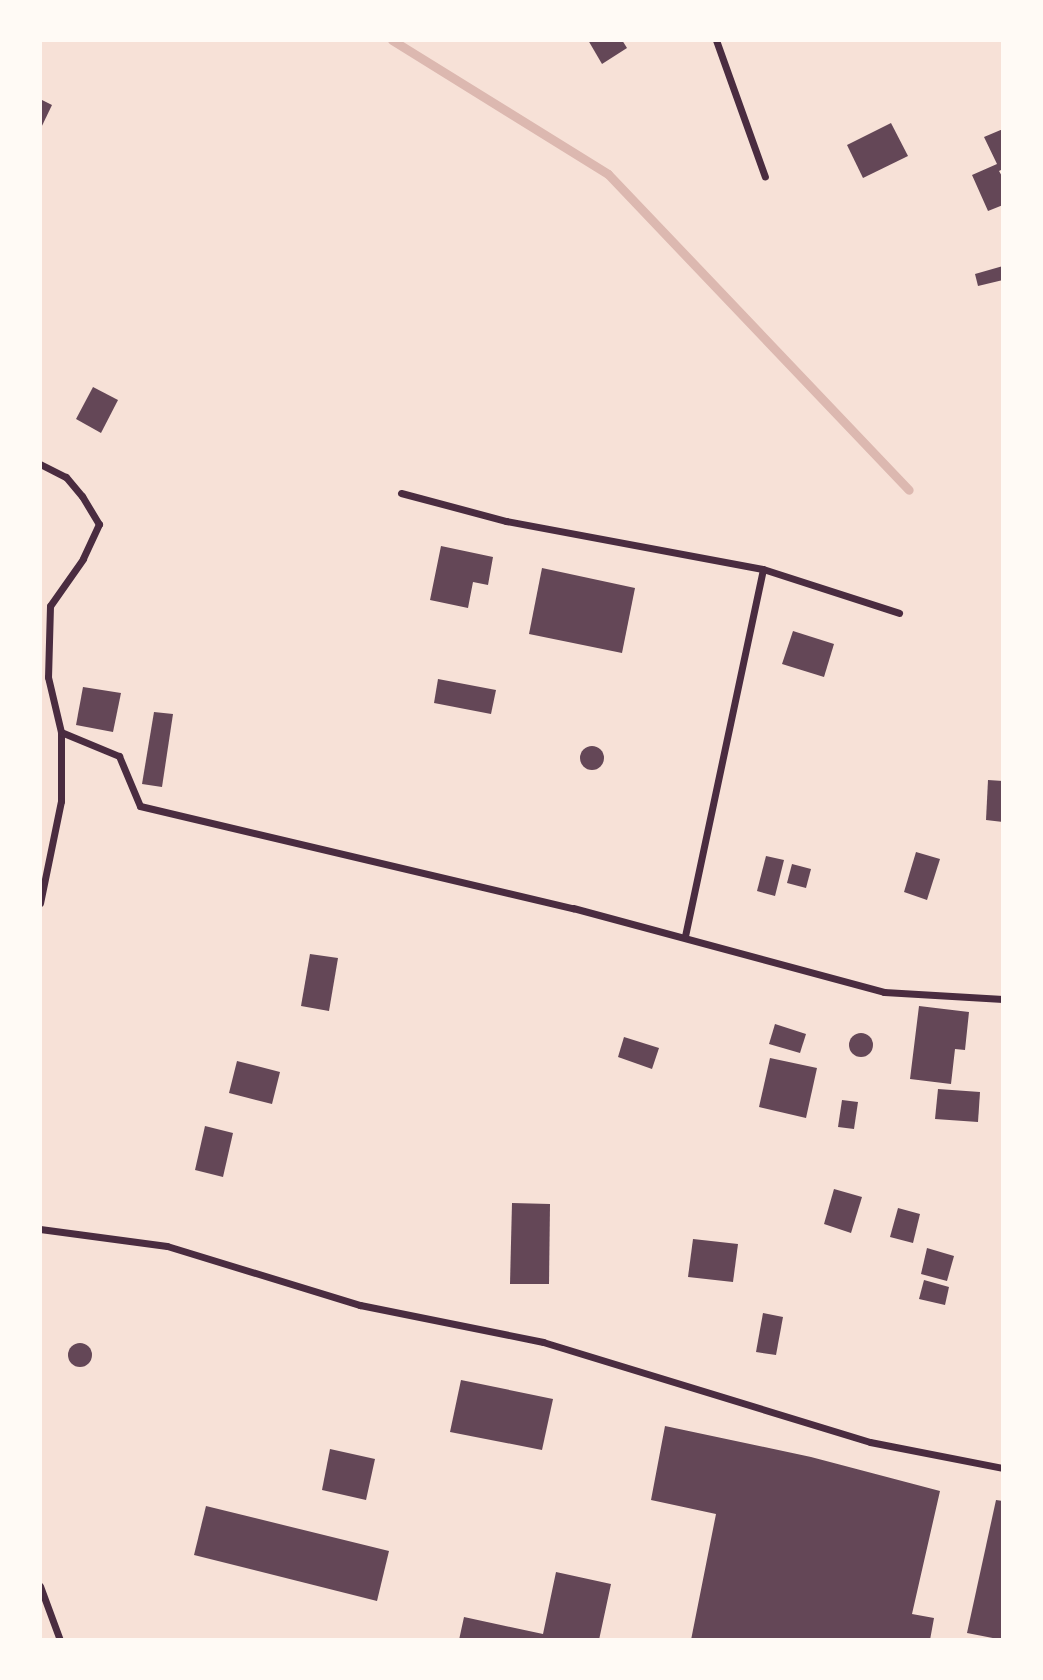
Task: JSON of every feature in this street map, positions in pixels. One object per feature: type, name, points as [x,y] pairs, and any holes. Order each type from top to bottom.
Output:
[{"type":"street","points":[[716,40],[765,177]]},
{"type":"street","points":[[40,464],[66,477],[82,496],[99,524],[83,559],[50,606],[48,677],[61,732],[61,801],[40,903]]},
{"type":"street","points":[[401,493],[506,521],[763,569],[899,613]]},
{"type":"street","points":[[685,936],[763,569]]},
{"type":"street","points":[[61,732],[120,755],[141,806],[685,936],[884,992],[1003,999]]},
{"type":"street","points":[[40,1228],[167,1246],[360,1305],[543,1342],[870,1442],[1003,1468]]},
{"type":"street","points":[[40,1586],[60,1640]]},
{"type":"building","points":[[588,40],[622,40],[627,48],[602,64]]},
{"type":"building","points":[[40,99],[52,105],[40,130]]},
{"type":"building","points":[[891,123],[908,156],[863,178],[847,145]]},
{"type":"building","points":[[1003,129],[1003,169],[999,171],[1003,178],[1003,205],[988,211],[972,175],[997,164],[984,137]]},
{"type":"building","points":[[1003,266],[1003,280],[978,286],[975,274]]},
{"type":"building","points":[[93,387],[118,400],[101,433],[76,419]]},
{"type":"building","points":[[441,546],[493,557],[488,585],[473,582],[468,608],[430,600]]},
{"type":"building","points":[[542,568],[635,588],[622,653],[529,634]]},
{"type":"building","points":[[793,631],[834,644],[824,677],[782,664]]},
{"type":"building","points":[[438,679],[496,690],[491,714],[434,703]]},
{"type":"building","points":[[83,687],[121,693],[113,732],[76,725]]},
{"type":"building","points":[[154,712],[173,714],[162,787],[142,784]]},
{"type":"building","points":[[592,746],[600,750],[604,758],[600,766],[592,770],[584,766],[580,758],[584,750]]},
{"type":"building","points":[[988,780],[1003,781],[1003,822],[986,820]]},
{"type":"building","points":[[916,852],[940,859],[927,900],[904,892]]},
{"type":"building","points":[[766,856],[784,860],[775,896],[757,891]]},
{"type":"building","points":[[792,864],[811,869],[806,888],[787,883]]},
{"type":"building","points":[[310,954],[338,958],[329,1011],[301,1006]]},
{"type":"building","points":[[919,1006],[969,1012],[965,1050],[955,1049],[951,1084],[910,1079]]},
{"type":"building","points":[[775,1024],[806,1034],[800,1053],[769,1044]]},
{"type":"building","points":[[861,1033],[869,1037],[873,1045],[869,1053],[861,1057],[853,1053],[849,1045],[853,1037]]},
{"type":"building","points":[[624,1037],[659,1048],[652,1069],[618,1057]]},
{"type":"building","points":[[770,1058],[817,1068],[806,1118],[759,1107]]},
{"type":"building","points":[[237,1061],[280,1072],[272,1104],[229,1093]]},
{"type":"building","points":[[938,1089],[980,1092],[978,1122],[935,1119]]},
{"type":"building","points":[[842,1100],[858,1102],[854,1129],[838,1127]]},
{"type":"building","points":[[205,1126],[233,1133],[223,1177],[195,1170]]},
{"type":"building","points":[[834,1189],[862,1197],[851,1233],[824,1224]]},
{"type":"building","points":[[512,1203],[550,1204],[549,1284],[510,1284]]},
{"type":"building","points":[[898,1208],[920,1214],[913,1243],[890,1237]]},
{"type":"building","points":[[693,1239],[738,1244],[733,1282],[688,1277]]},
{"type":"building","points":[[927,1248],[954,1256],[947,1281],[921,1274]]},
{"type":"building","points":[[924,1280],[949,1287],[945,1305],[919,1299]]},
{"type":"building","points":[[763,1313],[783,1317],[776,1355],[756,1352]]},
{"type":"building","points":[[80,1343],[88,1347],[92,1355],[88,1363],[80,1367],[72,1363],[68,1355],[72,1347]]},
{"type":"building","points":[[461,1380],[553,1399],[542,1450],[450,1432]]},
{"type":"building","points":[[665,1426],[811,1457],[940,1491],[912,1614],[934,1618],[930,1640],[691,1640],[716,1514],[651,1500]]},
{"type":"building","points":[[330,1449],[375,1459],[366,1500],[322,1490]]},
{"type":"building","points":[[996,1500],[1003,1501],[1003,1640],[967,1633]]},
{"type":"building","points":[[206,1506],[389,1551],[377,1601],[194,1555]]},
{"type":"building","points":[[556,1572],[611,1584],[599,1640],[459,1640],[464,1617],[543,1634]]},
{"type":"waterway","points":[[392,40],[608,174],[909,490]]}]
